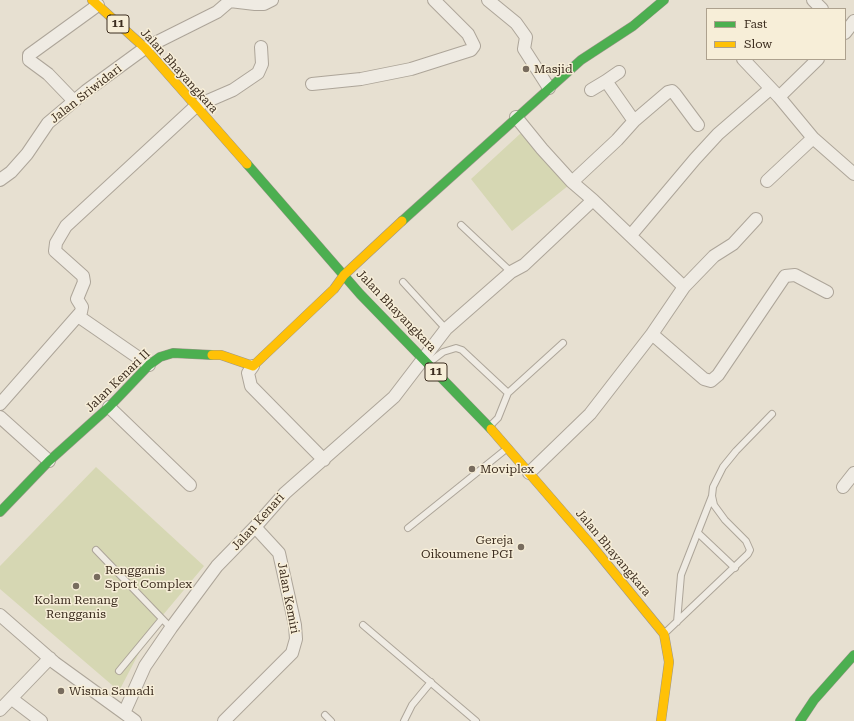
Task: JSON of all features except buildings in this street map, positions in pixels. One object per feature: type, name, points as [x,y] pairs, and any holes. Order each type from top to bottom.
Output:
[{"type":"main road","points":[[253,366],[334,289],[344,275],[516,116],[581,60],[633,26],[664,0]]},
{"type":"main road","name":"Jalan Bhayangkara","points":[[95,3],[145,48],[360,294],[490,427],[664,634],[669,662],[668,686],[661,721]]},
{"type":"main road","name":"Jalan Kenari II","points":[[0,512],[49,461],[109,407],[149,365],[160,357],[173,353],[221,355],[253,366]]},
{"type":"main road","points":[[800,721],[814,700],[854,655]]},
{"type":"street","points":[[230,1],[264,4],[272,0]]},
{"type":"street","points":[[312,84],[361,79],[411,69],[471,50],[474,46],[468,34],[434,0]]},
{"type":"street","points":[[488,0],[516,23],[526,36],[524,49],[549,88]]},
{"type":"street","points":[[813,0],[821,8]]},
{"type":"street","name":"Jalan Sriwidari","points":[[0,180],[11,172],[27,154],[48,123],[74,101],[145,48],[217,12],[230,1]]},
{"type":"street","points":[[74,101],[48,74],[30,60],[28,54],[95,3]]},
{"type":"street","points":[[846,32],[854,21]]},
{"type":"street","points":[[0,404],[78,316],[82,307],[78,296],[84,278],[56,253],[55,248],[66,226],[196,106],[233,90],[258,73],[262,64],[261,47]]},
{"type":"street","points":[[744,60],[779,97],[813,138],[854,174]]},
{"type":"street","points":[[779,97],[817,60]]},
{"type":"street","points":[[591,90],[619,72]]},
{"type":"street","points":[[606,81],[634,121]]},
{"type":"street","points":[[631,235],[708,144],[770,89]]},
{"type":"street","points":[[572,182],[617,140],[634,121],[662,96],[672,91],[698,125]]},
{"type":"street","points":[[516,116],[542,150],[572,182],[631,235],[684,287]]},
{"type":"street","points":[[767,181],[813,138]]},
{"type":"street","name":"Jalan Kenari","points":[[124,713],[145,666],[217,566],[255,527],[284,493],[324,460],[394,397],[426,360],[446,329],[511,272],[524,264],[593,200]]},
{"type":"street","points":[[529,473],[590,414],[652,334],[684,287],[714,256],[733,244],[756,219]]},
{"type":"street","points":[[652,334],[704,379],[711,381],[718,375],[785,276],[795,275],[826,292]]},
{"type":"street","points":[[78,316],[149,365]]},
{"type":"street","points":[[253,366],[248,373],[251,386],[324,460]]},
{"type":"street","points":[[109,407],[190,485]]},
{"type":"street","points":[[0,417],[49,461]]},
{"type":"street","points":[[843,487],[854,473]]},
{"type":"street","name":"Jalan Kemiri","points":[[224,721],[292,653],[296,639],[295,625],[279,553],[255,527]]},
{"type":"street","points":[[0,615],[50,658],[135,721]]},
{"type":"street","points":[[0,710],[50,658]]},
{"type":"street","points":[[12,699],[41,721]]},
{"type":"lane","points":[[462,225],[511,272]]},
{"type":"lane","points":[[403,282],[446,329]]},
{"type":"lane","points":[[490,427],[498,418],[508,393],[563,343]]},
{"type":"lane","points":[[426,360],[456,348],[462,350],[508,393]]},
{"type":"lane","points":[[677,622],[681,575],[712,496],[713,487],[723,467],[736,451],[772,414]]},
{"type":"lane","points":[[408,528],[508,448]]},
{"type":"lane","points":[[664,634],[748,554],[748,544],[725,520],[714,505],[712,496]]},
{"type":"lane","points":[[698,533],[735,568]]},
{"type":"lane","points":[[96,550],[171,628]]},
{"type":"lane","points":[[119,671],[162,619]]},
{"type":"lane","points":[[363,625],[476,721]]},
{"type":"lane","points":[[404,721],[412,705],[431,682]]},
{"type":"lane","points":[[325,715],[332,721]]},
{"type":"green space","points":[[521,133],[569,185],[512,231],[471,179]]},
{"type":"green space","name":"Rengganis Sport Complex","points":[[96,467],[204,566],[152,628],[119,691],[0,589],[0,566]]},
{"type":"traffic: fast","points":[[402,221],[581,60],[633,26],[664,0]]},
{"type":"traffic: fast","points":[[247,164],[360,294],[491,429]]},
{"type":"traffic: fast","points":[[0,512],[49,461],[109,407],[149,365],[160,357],[173,353],[212,355]]},
{"type":"traffic: fast","points":[[800,721],[814,700],[854,655]]},
{"type":"traffic: slow","points":[[92,0],[145,48],[247,164]]},
{"type":"traffic: slow","points":[[212,355],[221,355],[253,366],[334,289],[344,275],[402,221]]},
{"type":"traffic: slow","points":[[491,429],[593,547],[664,634],[669,662],[661,721]]},
{"type":"place","name":"Masjid","points":[[526,69]]},
{"type":"place","name":"Moviplex","points":[[472,469]]},
{"type":"place","name":"Gereja Oikoumene PGI","points":[[521,547]]},
{"type":"place","name":"Rengganis Sport Complex","points":[[97,577]]},
{"type":"place","name":"Kolam Renang Rengganis","points":[[76,586]]},
{"type":"place","name":"Wisma Samadi","points":[[61,691]]}]
